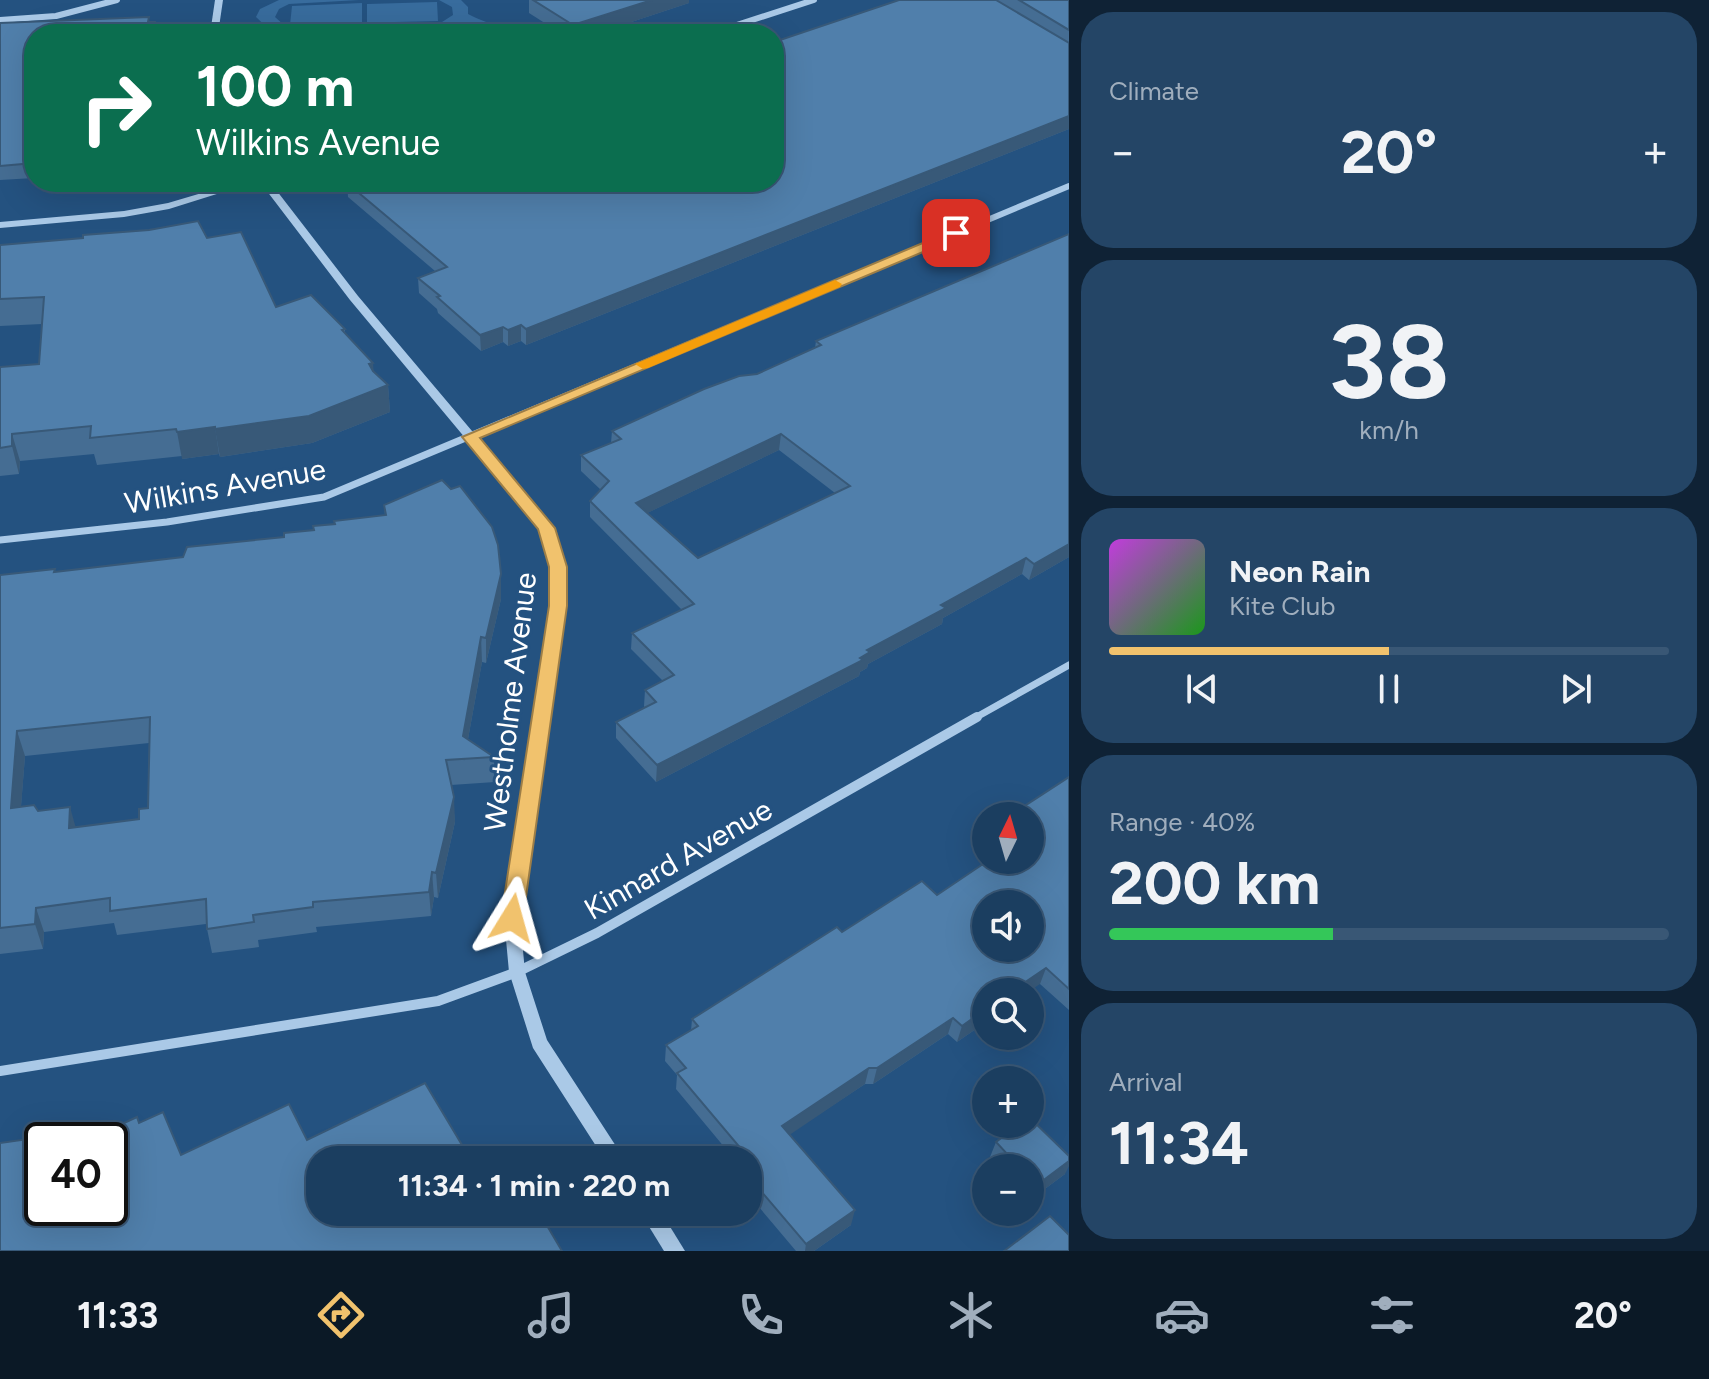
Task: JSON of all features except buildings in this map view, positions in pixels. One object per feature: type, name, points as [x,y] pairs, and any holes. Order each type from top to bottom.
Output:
[{"type":"street","points":[[0,20],[56,16],[117,0]]},
{"type":"street","points":[[215,24],[219,0]]},
{"type":"street","points":[[740,24],[814,0]]},
{"type":"street","name":"Wilkins Avenue","points":[[0,540],[167,522],[324,497],[1069,186]]},
{"type":"street","points":[[0,225],[124,214],[169,206],[216,192]]},
{"type":"street","name":"Westholme Avenue","points":[[273,192],[354,298],[547,528],[558,567],[558,606],[512,918],[517,972],[539,1043],[607,1146]]},
{"type":"street","name":"Kinnard Avenue","points":[[0,1071],[438,1001],[517,972],[588,938],[1069,665]]},
{"type":"street","points":[[659,1226],[675,1251]]},
{"type":"shaded area","points":[[279,0],[359,0],[289,4],[279,9],[275,17],[283,24],[263,24],[256,17],[260,9]]},
{"type":"shaded area","points":[[439,0],[461,0],[468,7],[468,14],[492,24],[435,24],[453,15],[452,7]]},
{"type":"shaded area","points":[[437,2],[438,21],[367,24],[367,4]]},
{"type":"shaded area","points":[[362,3],[362,23],[290,24],[292,6]]},
{"type":"slow traffic","points":[[643,364],[835,284]]},
{"type":"route","points":[[512,918],[558,606],[558,567],[547,528],[470,437],[956,233]]}]
